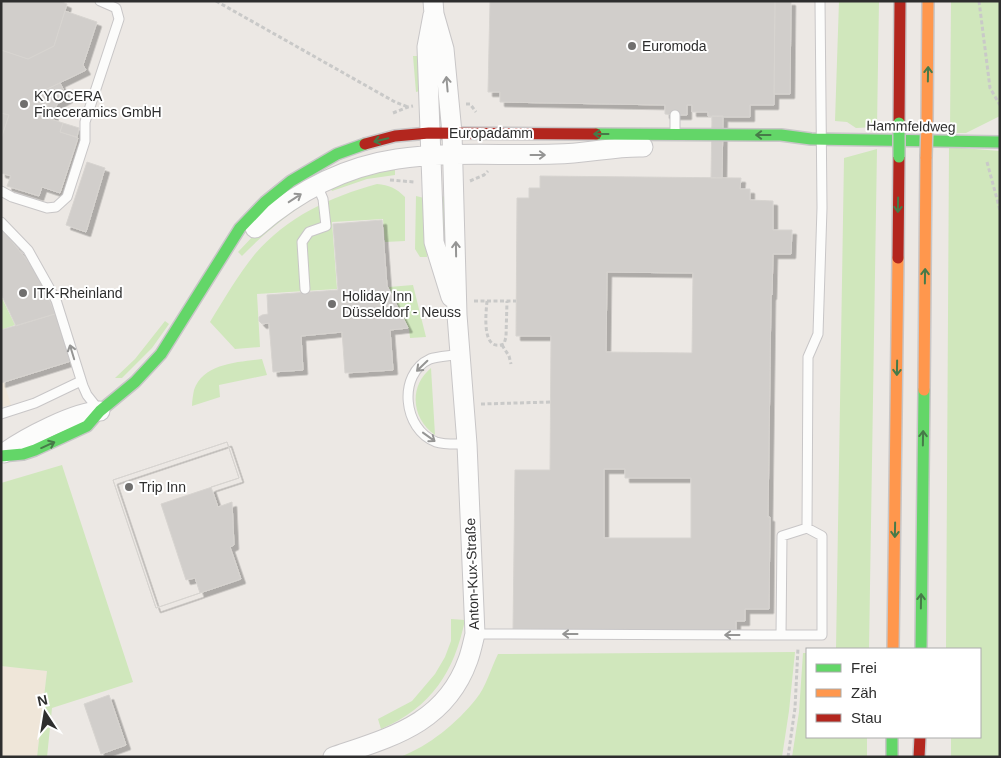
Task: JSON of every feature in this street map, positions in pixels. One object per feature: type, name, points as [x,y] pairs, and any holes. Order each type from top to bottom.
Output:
[{"type":"main road","points":[[893,648],[900,1]]},
{"type":"main road","points":[[921,648],[928,1]]},
{"type":"main road","name":"Europadamm","points":[[100,411],[135,382],[161,354],[240,228],[265,202],[302,174],[337,154],[367,143],[395,136],[429,133],[675,140]]},
{"type":"main road","name":"Hammfeldweg","points":[[817,139],[1000,142]]},
{"type":"main road","points":[[892,738],[892,757]]},
{"type":"main road","points":[[920,738],[920,757]]},
{"type":"street","name":"Anton-Kux-Straße","points":[[333,757],[395,736],[421,721],[440,704],[456,684],[468,660],[475,634],[467,444],[457,308],[452,133],[444,49],[433,8]]},
{"type":"street","name":"Anton-Kux-Straße","points":[[433,8],[427,47],[429,156],[434,242],[457,308]]},
{"type":"street","name":"Europadamm","points":[[218,264],[272,213],[317,185],[346,172],[373,164],[397,159],[429,156],[559,154],[675,140],[780,147],[817,139]]},
{"type":"street","name":"Europadamm","points":[[1,455],[26,438],[80,414],[100,411]]},
{"type":"lane","points":[[1,191],[12,197],[47,208],[56,206],[66,197],[85,141],[85,122],[119,19],[116,8],[100,1]]},
{"type":"lane","points":[[807,528],[808,357],[818,334],[822,208],[817,139],[820,1]]},
{"type":"lane","points":[[675,115],[675,140]]},
{"type":"lane","points":[[305,289],[302,242],[309,232],[326,226],[323,199],[317,185]]},
{"type":"lane","points":[[1,222],[28,250],[56,300],[81,381],[87,395],[100,411]]},
{"type":"lane","points":[[461,354],[430,359],[422,365],[410,382],[407,404],[417,427],[426,436],[437,442],[467,444]]},
{"type":"lane","points":[[1,414],[35,403],[81,381]]},
{"type":"lane","points":[[475,634],[781,635],[822,635],[822,536],[807,528],[782,536],[781,635]]},
{"type":"path","points":[[216,1],[408,107]]},
{"type":"path","points":[[979,1],[990,88],[1000,105]]},
{"type":"path","points":[[982,142],[1000,210]]},
{"type":"path","points":[[457,308],[487,301],[516,300]]},
{"type":"path","points":[[487,301],[486,334],[489,341],[494,345],[502,345]]},
{"type":"path","points":[[502,345],[506,337],[507,301]]},
{"type":"path","points":[[502,345],[509,356],[511,364]]},
{"type":"path","points":[[464,404],[551,402]]},
{"type":"path","points":[[788,757],[795,708],[799,635]]},
{"type":"shaded area","points":[[1,373],[11,405],[1,407]]},
{"type":"shaded area","points":[[1,666],[47,671],[37,757],[1,757]]},
{"type":"green space","points":[[839,1],[879,1],[877,127],[856,128],[847,122],[835,121]]},
{"type":"green space","points":[[951,1],[1000,1],[1000,116],[966,133],[950,133]]},
{"type":"green space","points":[[413,56],[419,56],[420,91],[416,92]]},
{"type":"green space","points":[[949,147],[1000,151],[1000,757],[951,757],[951,738],[981,738],[981,648],[946,648]]},
{"type":"green space","points":[[877,149],[869,648],[836,648],[844,158]]},
{"type":"green space","points":[[395,167],[395,175],[367,179],[332,191],[329,186]]},
{"type":"green space","points":[[377,184],[399,191],[405,197],[405,241],[385,242],[383,219],[332,222],[337,289],[257,294],[260,347],[235,349],[210,322],[255,254],[281,229],[310,210],[343,195]]},
{"type":"green space","points":[[308,194],[312,199],[276,225],[242,256],[238,252],[257,232]]},
{"type":"green space","points":[[416,196],[424,198],[427,257],[420,257],[415,249]]},
{"type":"green space","points":[[446,196],[447,240],[442,240],[440,197]]},
{"type":"green space","points":[[413,285],[426,337],[410,338],[409,329],[389,287]]},
{"type":"green space","points":[[1,296],[15,325],[1,330]]},
{"type":"green space","points":[[165,321],[169,324],[152,348],[122,378],[115,378],[135,359]]},
{"type":"green space","points":[[262,359],[267,375],[219,385],[220,397],[192,406],[194,390],[205,374],[213,369],[233,363]]},
{"type":"green space","points":[[431,368],[435,435],[421,420],[416,403],[416,393],[419,384]]},
{"type":"green space","points":[[62,465],[133,682],[52,708],[47,757],[37,757],[47,671],[1,666],[1,483]]},
{"type":"green space","points":[[451,619],[465,620],[447,672],[427,699],[399,720],[381,729],[378,719],[412,701],[435,674],[445,657],[451,641]]},
{"type":"green space","points":[[795,652],[782,757],[400,757],[432,740],[460,717],[480,694],[498,654]]},
{"type":"green space","points":[[803,653],[806,653],[806,738],[867,738],[867,757],[792,757],[799,712]]},
{"type":"building","points":[[1,1],[60,1],[67,4],[54,46],[28,59],[1,50]]},
{"type":"building","name":"Euromoda","points":[[490,1],[775,1],[774,105],[750,105],[750,117],[727,117],[708,116],[708,112],[692,112],[692,105],[687,105],[687,115],[675,115],[665,114],[665,105],[500,102],[500,92],[488,92]]},
{"type":"building","points":[[775,1],[791,1],[790,94],[774,94]]},
{"type":"building","name":"KYOCERA Fineceramics GmbH","points":[[65,11],[97,22],[83,65],[86,70],[45,90],[47,95],[45,103],[48,104],[44,117],[63,123],[60,132],[78,138],[60,193],[42,187],[39,196],[7,186],[11,176],[1,173],[1,139],[9,115],[1,113],[1,50],[28,59],[54,46]]},
{"type":"building","points":[[60,83],[68,98],[57,104],[52,120],[44,117],[48,104],[45,103],[47,95],[45,90]]},
{"type":"building","points":[[1,113],[9,115],[1,139]]},
{"type":"building","points":[[712,116],[723,116],[722,178],[711,178]]},
{"type":"building","points":[[63,123],[79,128],[77,137],[60,132]]},
{"type":"building","points":[[87,162],[105,168],[86,232],[66,225]]},
{"type":"building","points":[[540,176],[741,178],[740,189],[750,189],[750,200],[773,201],[773,230],[792,230],[791,254],[773,254],[768,517],[770,517],[769,609],[745,609],[745,621],[736,621],[736,632],[513,629],[515,470],[550,470],[551,336],[516,336],[517,198],[529,198],[529,188],[540,188]],"holes":[[[607,272],[693,273],[692,353],[606,352]],[[604,469],[625,469],[625,478],[691,478],[691,538],[604,538]]]},
{"type":"building","name":"Holiday Inn Düsseldorf - Neuss","points":[[382,220],[387,286],[408,328],[390,330],[393,370],[345,373],[342,332],[301,336],[303,370],[273,372],[269,323],[262,324],[259,321],[259,317],[268,314],[267,295],[338,290],[333,224]]},
{"type":"building","points":[[1,228],[35,270],[55,314],[16,326],[1,294]]},
{"type":"building","points":[[58,313],[71,361],[1,383],[1,330]]},
{"type":"building","points":[[227,442],[239,478],[211,487],[218,507],[232,502],[234,545],[230,547],[241,579],[156,608],[113,480]]},
{"type":"building","points":[[227,442],[239,478],[161,504],[186,580],[195,578],[200,593],[156,608],[113,480]]},
{"type":"building","points":[[109,695],[126,745],[101,754],[84,704]]},
{"type":"traffic: fast","points":[[899,123],[899,157]]},
{"type":"traffic: fast","points":[[596,134],[781,135],[811,139],[1000,142]]},
{"type":"traffic: fast","points":[[1,456],[23,454],[35,450],[87,426],[100,411],[135,382],[161,354],[240,228],[265,202],[291,181],[337,154],[365,144]]},
{"type":"traffic: fast","points":[[921,648],[924,390]]},
{"type":"traffic: fast","points":[[892,738],[892,757]]},
{"type":"traffic: slow","points":[[927,123],[928,1]]},
{"type":"traffic: slow","points":[[926,157],[927,123]]},
{"type":"traffic: slow","points":[[924,390],[926,157]]},
{"type":"traffic: slow","points":[[893,648],[898,258]]},
{"type":"traffic: jam","points":[[899,123],[900,1]]},
{"type":"traffic: jam","points":[[365,144],[395,136],[429,133],[596,134]]},
{"type":"traffic: jam","points":[[898,258],[899,157]]},
{"type":"traffic: jam","points":[[919,757],[920,738]]},
{"type":"place","name":"Euromoda","points":[[632,46]]},
{"type":"place","name":"KYOCERA Fineceramics GmbH","points":[[24,104]]},
{"type":"place","name":"ITK-Rheinland","points":[[23,293]]},
{"type":"place","name":"Holiday Inn Düsseldorf - Neuss","points":[[332,304]]},
{"type":"place","name":"Trip Inn","points":[[129,487]]}]
